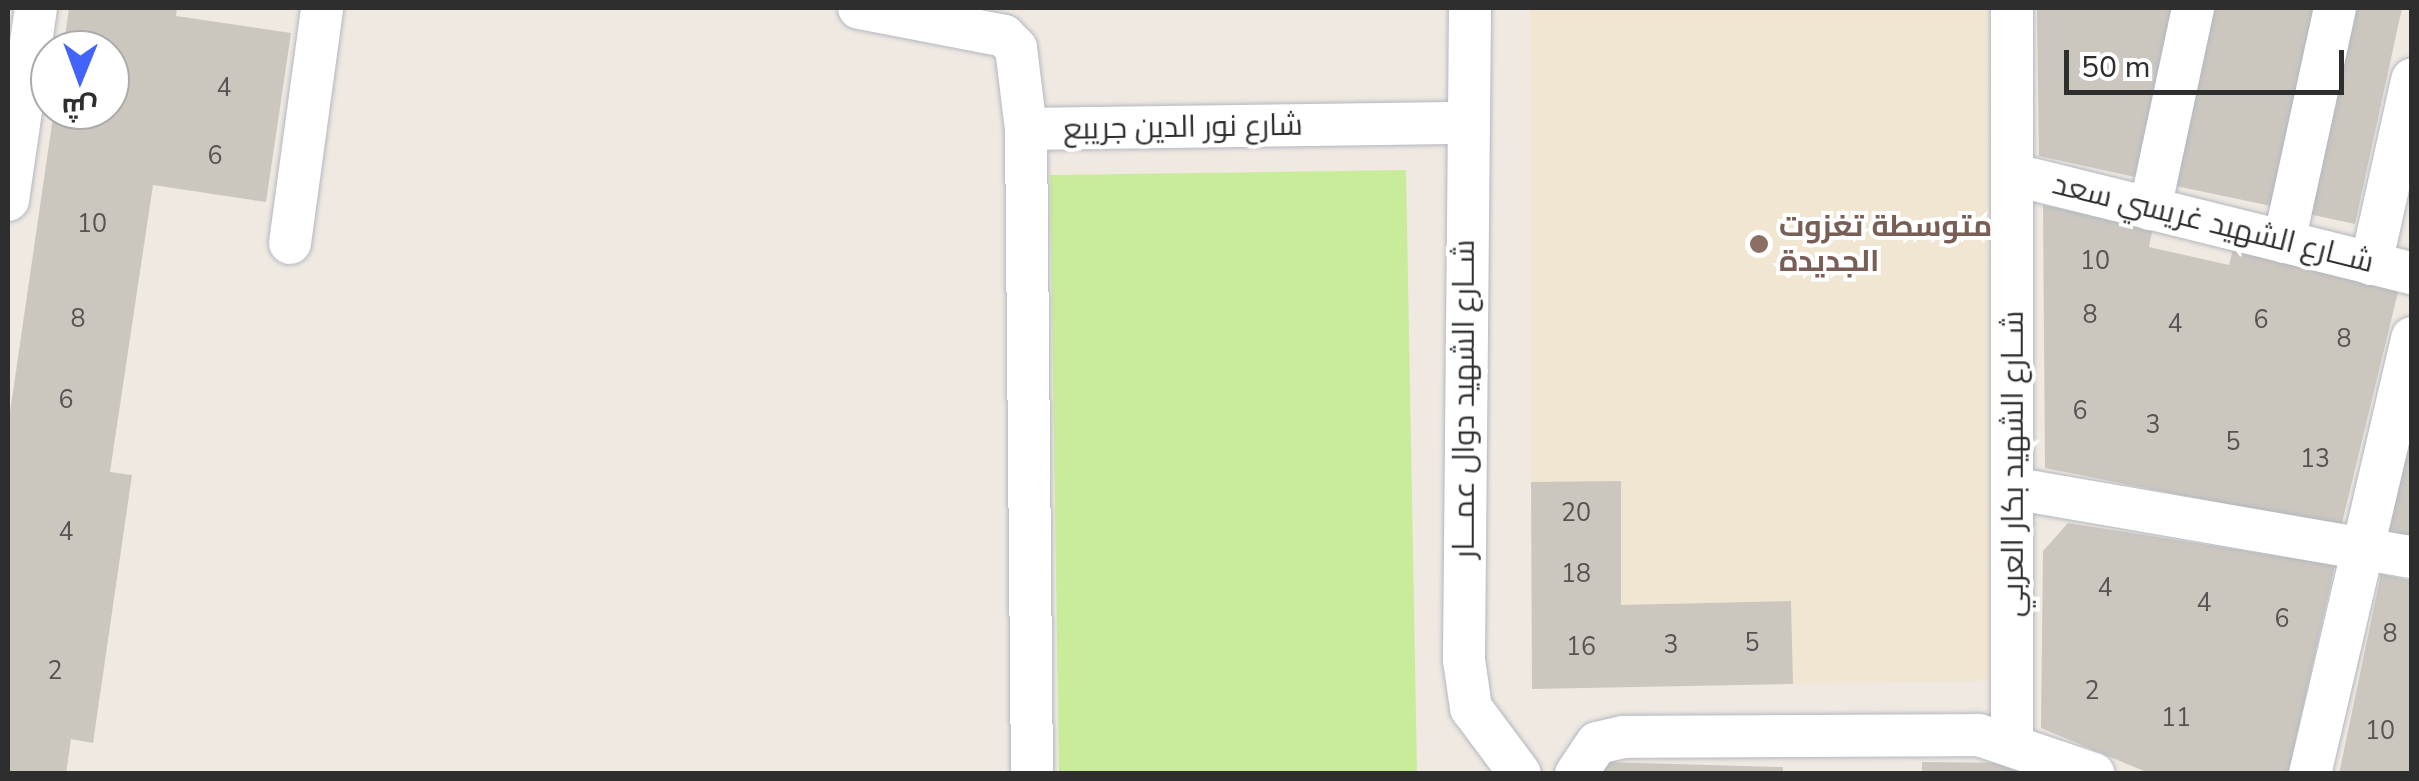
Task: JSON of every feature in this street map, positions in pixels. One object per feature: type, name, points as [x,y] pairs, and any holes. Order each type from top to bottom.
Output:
[{"type":"street","points":[[8,200],[36,8]]},
{"type":"street","points":[[290,244],[322,8]]},
{"type":"street","name":"شــارع الشهيد دوال عمـــار","points":[[1470,8],[1464,660],[1470,708],[1520,774]]},
{"type":"street","name":"شــارع الشهيد بكار العربي","points":[[2012,8],[2016,490],[2012,740]]},
{"type":"street","points":[[2150,209],[2194,8]]},
{"type":"street","points":[[2284,242],[2335,8]]},
{"type":"street","name":"شارع نور الدين جريبع","points":[[882,9],[1004,36],[1016,48],[1026,129],[1467,123]]},
{"type":"street","points":[[2392,268],[2412,80]]},
{"type":"street","points":[[1026,129],[1032,774]]},
{"type":"street","name":"شــارع الشهيد غريسي سعد","points":[[2015,175],[2392,268]]},
{"type":"street","points":[[2310,774],[2412,338]]},
{"type":"street","points":[[2016,490],[2412,557]]},
{"type":"street","points":[[1576,774],[1596,744],[1623,737],[2012,740],[2094,774]]},
{"type":"shaded area","name":"متوسطة تغزوت الجديدة","points":[[1530,8],[1987,8],[1988,681],[1793,684],[1791,601],[1621,605],[1621,482],[1531,482]]},
{"type":"green space","points":[[1406,170],[1417,773],[1059,773],[1050,175]]},
{"type":"building","points":[[69,8],[177,8],[176,16],[291,33],[266,202],[153,185],[110,472],[132,475],[93,743],[71,739],[66,774],[8,774],[8,426],[51,130],[130,130],[130,30],[66,30]]},
{"type":"building","points":[[2037,8],[2181,8],[2144,179],[2039,156]]},
{"type":"building","points":[[2209,8],[2319,8],[2276,207],[2171,185]]},
{"type":"building","points":[[2347,8],[2402,8],[2355,224],[2304,213]]},
{"type":"building","points":[[2043,205],[2153,227],[2149,247],[2229,265],[2233,249],[2399,288],[2341,527],[2045,468]]},
{"type":"building","points":[[2412,429],[2412,537],[2383,531]]},
{"type":"building","points":[[1621,481],[1621,605],[1791,601],[1793,684],[1532,689],[1531,482]]},
{"type":"building","points":[[2068,523],[2335,565],[2288,774],[2151,774],[2041,728],[2043,551]]},
{"type":"building","points":[[2381,574],[2412,581],[2412,774],[2339,774]]},
{"type":"building","points":[[1603,762],[1783,767],[1783,774],[1603,774]]},
{"type":"building","points":[[1922,762],[2009,763],[2032,774],[1922,774]]},
{"type":"place","name":"متوسطة تغزوت الجديدة","points":[[1759,244]]}]
